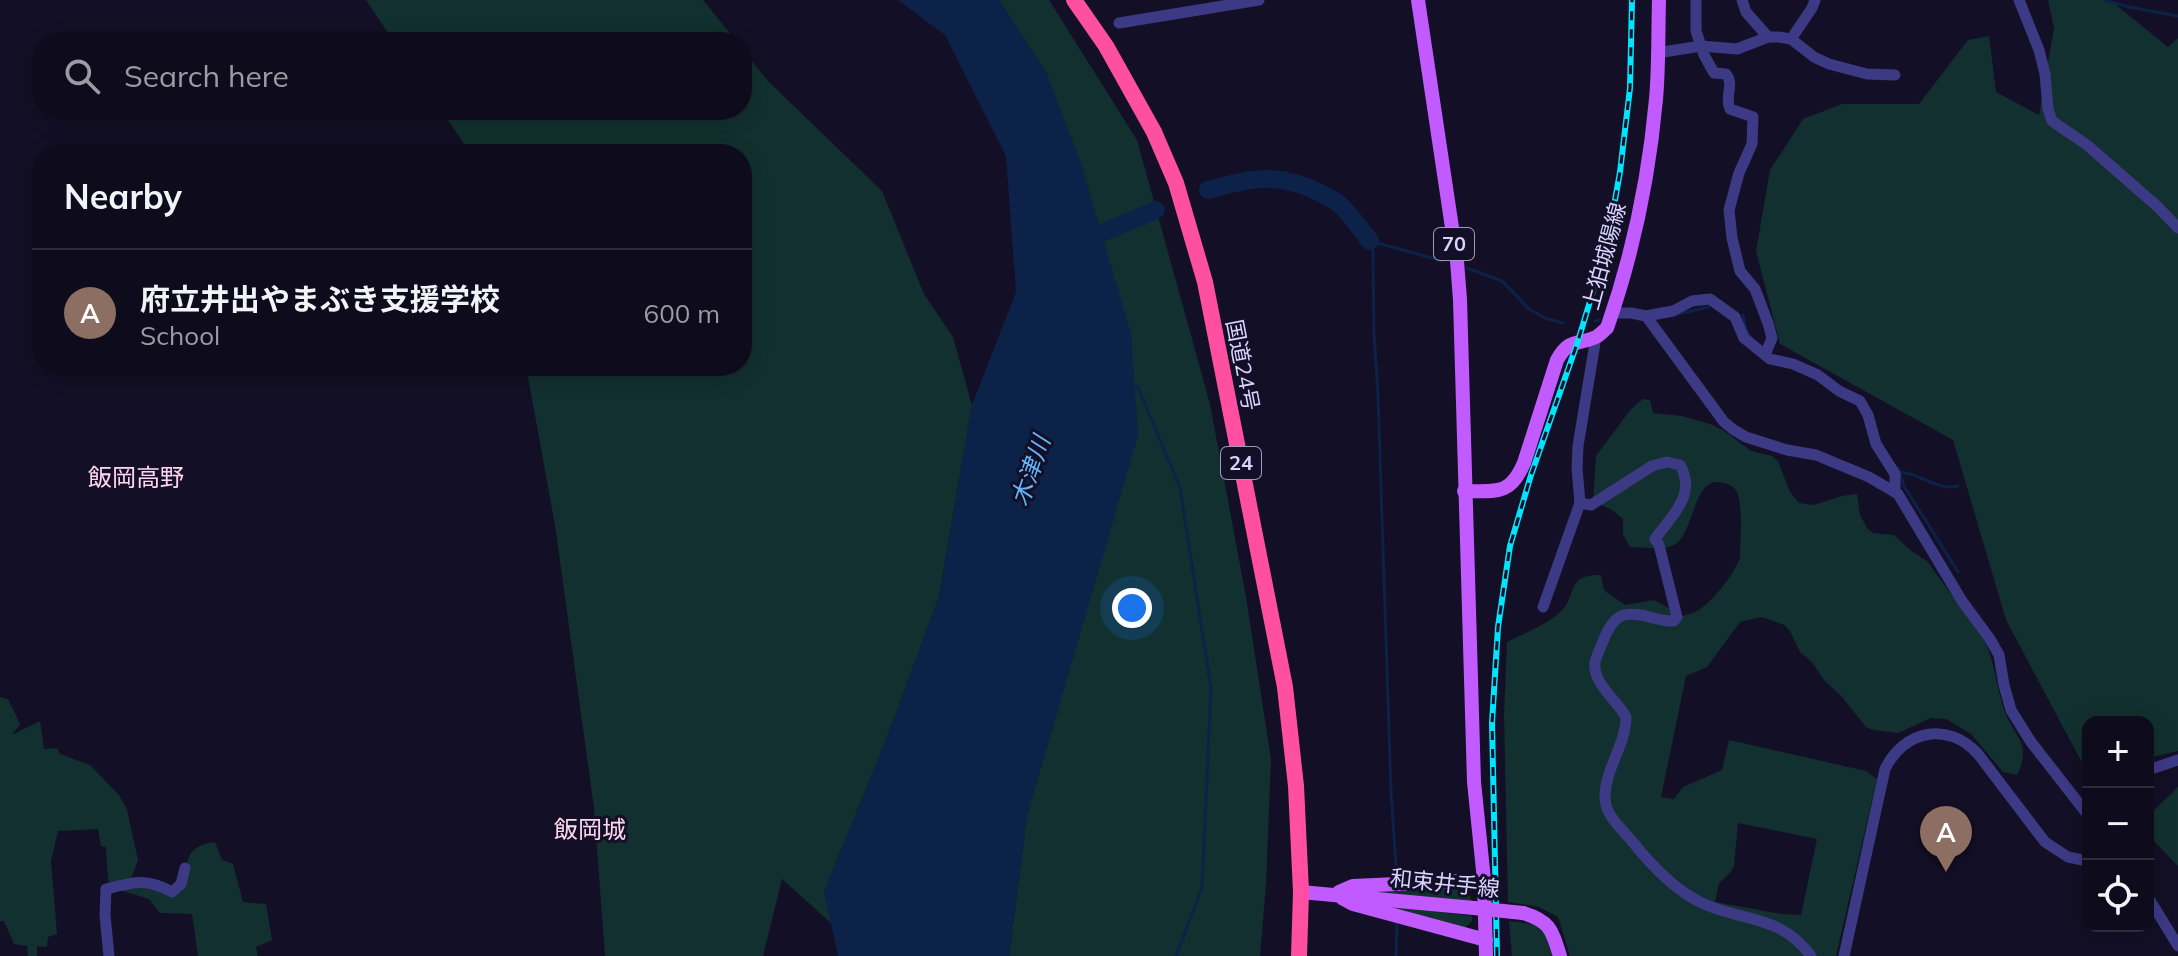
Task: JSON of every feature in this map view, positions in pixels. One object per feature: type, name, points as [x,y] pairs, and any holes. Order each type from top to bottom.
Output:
[{"type":"highway","name":"国道24号","points":[[1074,0],[1106,46],[1154,132],[1176,183],[1205,282],[1285,687],[1296,786],[1301,892],[1299,956]]},
{"type":"main road","name":"70","points":[[1418,0],[1457,261],[1460,300],[1474,782],[1484,880],[1486,956]]},
{"type":"main road","name":"上狛城陽線","points":[[1464,491],[1496,491],[1508,488],[1517,479],[1557,360],[1568,345],[1596,337],[1607,328],[1642,203],[1656,99],[1659,0]]},
{"type":"main road","points":[[1334,894],[1353,886],[1484,880]]},
{"type":"main road","name":"和束井手線","points":[[1301,892],[1523,913],[1538,917],[1548,925],[1560,956]]},
{"type":"main road","points":[[1334,894],[1353,904],[1486,940]]},
{"type":"street","points":[[1119,23],[1259,0]]},
{"type":"street","points":[[1696,0],[1696,31],[1701,46],[1714,73],[1726,74],[1730,79],[1727,103],[1730,109],[1753,117],[1752,144],[1739,173],[1729,210],[1740,271],[1755,289],[1772,338],[1765,355]]},
{"type":"street","points":[[1742,0],[1746,12],[1768,37]]},
{"type":"street","points":[[1791,39],[1815,0]]},
{"type":"street","points":[[2019,0],[2039,50],[2052,121],[2087,145],[2178,228]]},
{"type":"street","points":[[1657,53],[1701,46],[1737,49],[1768,37],[1791,39],[1829,64],[1867,74],[1895,75]]},
{"type":"street","points":[[1612,313],[1646,316],[1673,311],[1692,301],[1710,299],[1735,317],[1744,338],[1770,359],[1793,364],[1818,375],[1839,391],[1860,401],[1868,415],[1876,444],[1895,474],[1895,491]]},
{"type":"street","points":[[1646,316],[1724,422],[1734,430],[1787,450],[1816,455],[1895,491],[1999,655],[2011,710],[2031,742],[2082,807]]},
{"type":"street","points":[[1543,607],[1580,503],[1578,446],[1596,337]]},
{"type":"street","points":[[1580,503],[1591,505],[1652,466],[1667,462],[1680,465],[1685,475],[1687,487],[1684,499],[1655,539],[1677,617],[1674,621],[1666,621],[1634,614],[1620,616],[1610,627],[1595,662],[1599,681],[1626,717],[1623,736],[1607,782],[1605,799],[1609,814],[1636,847],[1687,895],[1706,905],[1776,925],[1811,956]]},
{"type":"street","points":[[1844,956],[1885,769],[1894,754],[1914,738],[1938,734],[1967,744],[2045,842],[2068,857],[2083,860]]},
{"type":"street","points":[[2154,768],[2178,760]]},
{"type":"street","points":[[109,956],[106,889],[143,881],[175,892],[181,884],[185,868]]},
{"type":"street","points":[[2154,907],[2178,946]]},
{"type":"green space","points":[[366,0],[703,0],[729,32],[387,32]]},
{"type":"green space","points":[[999,0],[1049,0],[1137,140],[1210,404],[1246,597],[1271,759],[1260,956],[1009,956],[1027,815],[1138,434],[1047,74]]},
{"type":"green space","points":[[2048,0],[2110,0],[2168,47],[2178,38],[2178,751],[2154,757],[2154,716],[2082,716],[2082,763],[2006,620],[1953,440],[1780,344],[1756,251],[1770,170],[1803,119],[1842,104],[1919,104],[1968,40],[1989,36],[1996,92],[2039,115],[2054,28]]},
{"type":"green space","points":[[752,61],[769,82],[882,191],[924,294],[953,337],[972,405],[939,597],[886,740],[824,892],[831,923],[782,879],[763,956],[605,956],[594,808],[555,525],[528,376],[752,376],[752,144],[464,144],[448,120],[752,120]]},
{"type":"green space","points":[[1643,399],[1650,400],[1653,413],[1682,416],[1710,424],[1751,451],[1772,456],[1778,461],[1790,492],[1799,503],[1814,505],[1857,494],[1860,515],[1867,528],[1873,533],[1894,535],[1927,561],[1987,647],[2003,707],[2023,751],[2017,775],[2003,772],[1971,734],[1946,719],[1931,718],[1898,733],[1866,727],[1812,662],[1800,652],[1790,631],[1784,625],[1762,617],[1740,622],[1707,667],[1686,676],[1661,797],[1674,799],[1683,787],[1722,770],[1729,740],[1866,771],[1877,779],[1836,956],[1570,956],[1558,917],[1539,907],[1508,902],[1504,715],[1507,642],[1558,614],[1576,583],[1589,576],[1601,575],[1604,590],[1625,605],[1654,600],[1683,616],[1693,613],[1716,595],[1740,558],[1740,503],[1735,489],[1724,483],[1706,487],[1681,538],[1674,545],[1664,548],[1630,547],[1623,534],[1623,519],[1593,501],[1596,456],[1631,409]],"holes":[[[1738,823],[1817,839],[1801,915],[1715,902],[1719,883],[1734,866]]]},
{"type":"green space","points":[[0,697],[8,699],[20,724],[12,735],[40,721],[44,749],[57,748],[60,754],[90,765],[119,795],[127,810],[138,860],[131,879],[110,885],[106,847],[101,846],[98,829],[58,831],[51,861],[57,934],[48,937],[47,947],[37,946],[37,956],[28,956],[27,946],[14,944],[4,921],[0,921]]},
{"type":"green space","points":[[2178,787],[2178,866],[2154,841],[2154,810]]},
{"type":"green space","points":[[215,842],[222,860],[233,864],[243,902],[266,904],[272,940],[256,947],[258,956],[198,956],[192,914],[160,913],[149,899],[116,889],[133,884],[182,888],[192,851]]},
{"type":"green space","points":[[1456,887],[1469,894],[1473,903],[1361,892]]},
{"type":"green space","points":[[1390,906],[1472,916],[1472,921],[1464,929],[1391,912]]},
{"type":"green space","points":[[1509,921],[1540,928],[1555,956],[1512,956]]},
{"type":"water","name":"木津川","points":[[898,0],[999,0],[1047,74],[1081,163],[1131,334],[1138,435],[1027,815],[1009,956],[838,956],[824,892],[886,740],[939,597],[972,405],[1016,292],[1006,156],[945,35]]},
{"type":"waterway","points":[[2105,0],[2178,16]]},
{"type":"waterway","points":[[1208,190],[1252,180],[1293,182],[1338,203],[1370,241]]},
{"type":"waterway","points":[[1081,242],[1156,210]]},
{"type":"waterway","points":[[1370,241],[1373,251],[1391,792],[1397,881]]},
{"type":"waterway","points":[[1370,241],[1443,261]]},
{"type":"waterway","points":[[1467,268],[1502,281],[1529,309],[1563,323]]},
{"type":"waterway","points":[[1674,315],[1709,307]]},
{"type":"waterway","points":[[1743,315],[1746,330],[1752,339]]},
{"type":"waterway","points":[[1595,321],[1599,320]]},
{"type":"waterway","points":[[1133,385],[1138,387],[1180,488],[1211,688],[1202,888],[1176,956]]},
{"type":"waterway","points":[[1898,468],[1904,486],[1958,572]]},
{"type":"waterway","points":[[1901,472],[1943,486],[1958,486]]},
{"type":"waterway","points":[[1396,956],[1397,922]]},
{"type":"railway","points":[[1497,956],[1492,723],[1498,627],[1510,546],[1607,245],[1630,88],[1632,0]]},
{"type":"place","name":"府立井出やまぶき支援学校","points":[[1946,872]]},
{"type":"district","name":"飯岡高野","points":[[136,478]]},
{"type":"district","name":"飯岡城","points":[[590,830]]}]
